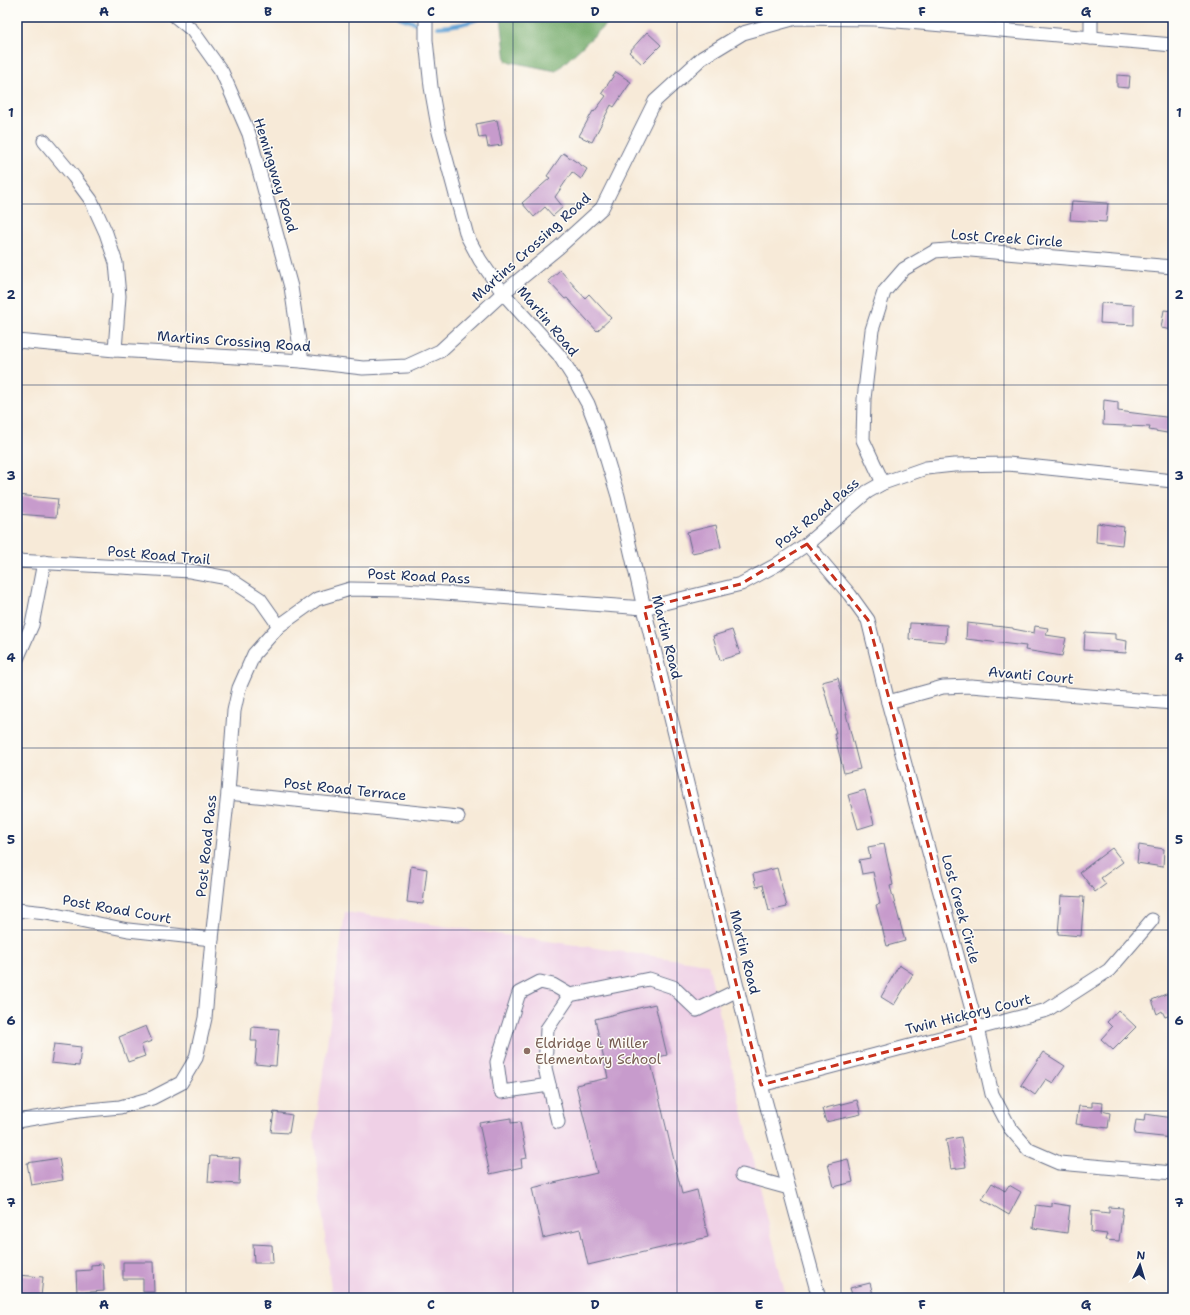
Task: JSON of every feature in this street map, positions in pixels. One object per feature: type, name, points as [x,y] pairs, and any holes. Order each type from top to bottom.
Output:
[{"type":"street","name":"Hemingway Road","points":[[176,17],[192,30],[222,72],[249,134],[291,287],[302,362]]},
{"type":"street","name":"Martin Road","points":[[426,17],[426,40],[431,87],[439,132],[459,211],[467,236],[480,260],[503,293],[559,355],[588,404],[598,430],[618,496],[761,1085],[819,1298]]},
{"type":"street","points":[[1091,17],[1091,38]]},
{"type":"street","name":"Martins Crossing Road","points":[[17,341],[115,350],[302,362],[364,368],[407,366],[440,351],[503,293],[558,248],[602,208],[655,101],[702,58],[743,32],[796,18],[874,19],[1173,45]]},
{"type":"street","points":[[44,141],[91,200],[110,245],[116,263],[119,296],[115,350]]},
{"type":"street","name":"Lost Creek Circle","points":[[883,483],[863,440],[864,399],[872,330],[884,292],[904,269],[935,251],[959,249],[1173,267]]},
{"type":"street","name":"Post Road Pass","points":[[17,1121],[78,1111],[120,1107],[152,1098],[181,1084],[196,1058],[205,1018],[228,793],[234,711],[239,688],[254,654],[278,626],[317,600],[350,589],[404,590],[644,608],[741,584],[776,565],[807,544],[867,492],[883,483],[926,468],[954,465],[1008,464],[1173,481]]},
{"type":"street","name":"Lost Creek Circle","points":[[807,544],[850,595],[868,620],[888,702],[977,1028],[992,1094],[1010,1128],[1029,1150],[1059,1163],[1173,1173]]},
{"type":"street","name":"Post Road Trail","points":[[17,561],[190,571],[228,578],[260,599],[278,626]]},
{"type":"street","points":[[17,659],[32,625],[44,562]]},
{"type":"street","name":"Avanti Court","points":[[888,702],[944,687],[971,686],[1173,703]]},
{"type":"street","name":"Post Road Terrace","points":[[228,793],[458,817]]},
{"type":"street","name":"Post Road Court","points":[[17,910],[46,913],[128,930],[212,939]]},
{"type":"street","name":"Twin Hickory Court","points":[[761,1085],[1047,1010],[1109,970],[1152,920]]},
{"type":"street","points":[[549,1085],[501,1092],[496,1062],[519,993],[540,982],[553,985],[570,995],[649,979],[673,988],[697,1010],[738,990]]},
{"type":"street","points":[[558,1122],[545,1068],[548,1029],[570,995]]},
{"type":"street","points":[[742,1174],[789,1188]]},
{"type":"highlighted area","points":[[807,544],[868,620],[977,1028],[761,1085],[644,608],[741,584]]},
{"type":"shaded area","name":"Eldridge L Miller Elementary School","points":[[345,912],[708,964],[786,1298],[332,1298],[314,1139]]},
{"type":"green space","points":[[501,17],[614,17],[556,71],[506,61]]},
{"type":"building","points":[[647,32],[661,45],[642,64],[629,52]]},
{"type":"building","points":[[616,72],[631,82],[614,107],[611,105],[592,142],[579,136],[593,111],[594,112],[606,96],[602,93]]},
{"type":"building","points":[[1117,75],[1130,76],[1129,88],[1117,87]]},
{"type":"building","points":[[497,120],[502,145],[488,147],[486,137],[479,138],[476,124]]},
{"type":"building","points":[[563,153],[587,169],[581,179],[572,172],[555,197],[563,207],[553,216],[545,207],[534,217],[522,203],[550,178],[547,176]]},
{"type":"building","points":[[1072,201],[1108,203],[1106,222],[1070,220]]},
{"type":"building","points":[[560,270],[585,298],[589,294],[611,318],[597,331],[567,298],[565,299],[548,281]]},
{"type":"building","points":[[1101,303],[1134,305],[1134,325],[1100,323]]},
{"type":"building","points":[[1164,310],[1173,311],[1173,330],[1161,328]]},
{"type":"building","points":[[1104,400],[1118,402],[1118,411],[1173,418],[1173,434],[1149,430],[1150,427],[1103,425]]},
{"type":"building","points":[[17,495],[58,499],[56,517],[17,514]]},
{"type":"building","points":[[1097,523],[1124,527],[1122,545],[1096,542]]},
{"type":"building","points":[[716,525],[721,547],[692,553],[687,532]]},
{"type":"building","points":[[910,623],[947,625],[946,642],[909,639]]},
{"type":"building","points":[[967,623],[1013,628],[1034,633],[1035,626],[1048,628],[1046,635],[1066,638],[1062,656],[1025,650],[1026,646],[966,639]]},
{"type":"building","points":[[732,630],[740,654],[720,660],[713,636]]},
{"type":"building","points":[[1085,632],[1115,634],[1115,639],[1127,641],[1126,653],[1084,650]]},
{"type":"building","points":[[838,678],[860,769],[844,773],[834,733],[836,733],[822,682]]},
{"type":"building","points":[[865,790],[874,824],[858,829],[848,795]]},
{"type":"building","points":[[884,844],[893,885],[890,886],[905,941],[887,946],[876,905],[880,904],[873,872],[862,874],[859,860],[870,858],[868,847]]},
{"type":"building","points":[[1139,845],[1164,849],[1163,867],[1137,863]]},
{"type":"building","points":[[1112,848],[1123,862],[1101,878],[1106,884],[1095,892],[1080,872]]},
{"type":"building","points":[[411,866],[427,869],[423,904],[407,902]]},
{"type":"building","points":[[777,868],[787,907],[769,911],[763,885],[756,887],[753,874]]},
{"type":"building","points":[[1061,896],[1084,897],[1081,936],[1058,934]]},
{"type":"building","points":[[899,965],[913,974],[894,1005],[881,997]]},
{"type":"building","points":[[1173,991],[1173,1014],[1165,1017],[1162,1011],[1157,1014],[1152,1000]]},
{"type":"building","points":[[655,1004],[667,1055],[650,1059],[682,1194],[697,1190],[708,1237],[588,1265],[580,1229],[543,1238],[532,1188],[597,1173],[576,1085],[608,1078],[595,1019]]},
{"type":"building","points":[[1118,1010],[1136,1027],[1113,1050],[1101,1039],[1112,1027],[1107,1022]]},
{"type":"building","points":[[146,1026],[152,1041],[141,1045],[145,1056],[128,1062],[119,1037]]},
{"type":"building","points":[[252,1027],[279,1029],[276,1066],[255,1064],[257,1041],[251,1041]]},
{"type":"building","points":[[54,1044],[81,1047],[79,1066],[51,1063]]},
{"type":"building","points":[[1043,1052],[1065,1066],[1053,1083],[1046,1079],[1035,1095],[1021,1085]]},
{"type":"building","points":[[857,1100],[861,1114],[826,1122],[822,1109]]},
{"type":"building","points":[[1092,1102],[1103,1103],[1102,1111],[1110,1113],[1108,1128],[1076,1124],[1079,1106],[1092,1107]]},
{"type":"building","points":[[274,1112],[292,1115],[289,1133],[271,1132]]},
{"type":"building","points":[[1145,1114],[1173,1118],[1172,1138],[1134,1134],[1136,1120],[1144,1121]]},
{"type":"building","points":[[511,1118],[511,1123],[520,1122],[527,1158],[521,1159],[522,1167],[490,1174],[479,1123]]},
{"type":"building","points":[[961,1137],[966,1167],[951,1169],[946,1140]]},
{"type":"building","points":[[210,1156],[240,1158],[239,1184],[208,1182]]},
{"type":"building","points":[[59,1158],[63,1180],[31,1185],[27,1163]]},
{"type":"building","points":[[848,1159],[853,1182],[834,1187],[828,1164]]},
{"type":"building","points":[[992,1183],[1005,1191],[1009,1185],[1021,1192],[1009,1215],[982,1199]]},
{"type":"building","points":[[1051,1203],[1070,1206],[1067,1233],[1033,1228],[1036,1205],[1051,1207]]},
{"type":"building","points":[[1109,1207],[1123,1208],[1119,1241],[1105,1240],[1107,1234],[1091,1232],[1092,1211],[1109,1213]]},
{"type":"building","points":[[253,1244],[272,1245],[273,1263],[254,1263]]},
{"type":"building","points":[[123,1262],[153,1262],[154,1292],[143,1292],[143,1279],[123,1279]]},
{"type":"building","points":[[103,1264],[104,1291],[77,1293],[76,1271],[91,1270],[91,1265]]},
{"type":"building","points":[[17,1275],[43,1277],[41,1297],[17,1296]]},
{"type":"building","points":[[870,1283],[874,1298],[853,1298],[850,1288]]},
{"type":"waterway","points":[[399,17],[416,23]]},
{"type":"waterway","points":[[438,27],[461,24],[483,17]]},
{"type":"place","name":"Eldridge L Miller Elementary School","points":[[527,1051]]}]
